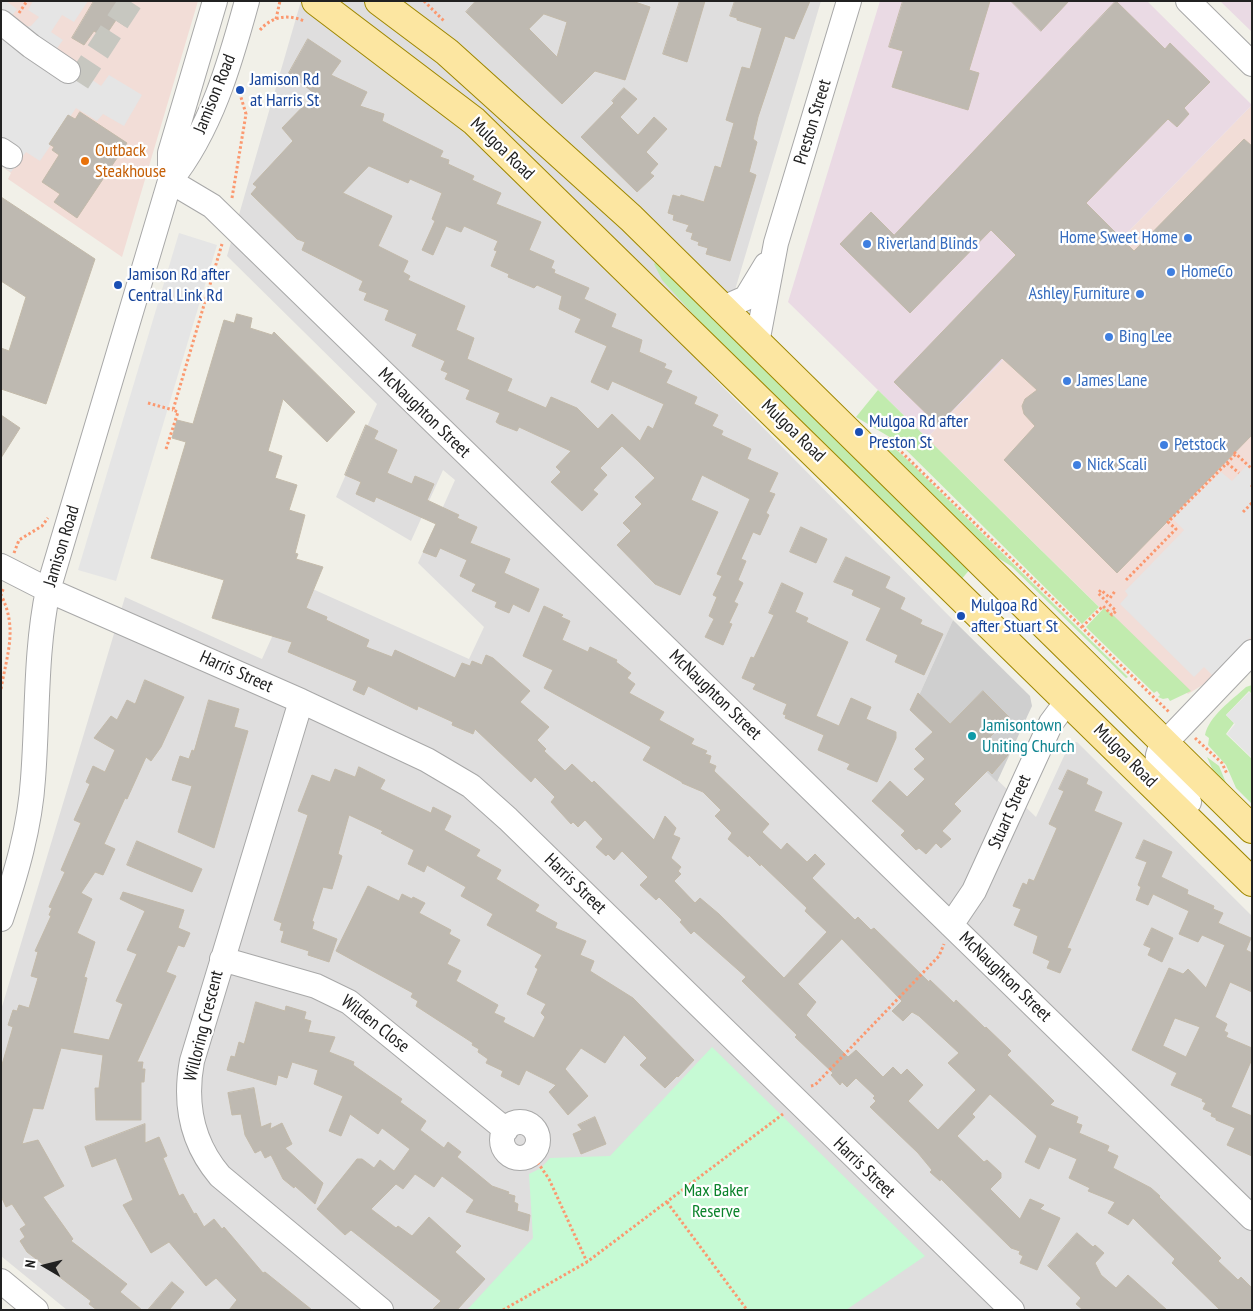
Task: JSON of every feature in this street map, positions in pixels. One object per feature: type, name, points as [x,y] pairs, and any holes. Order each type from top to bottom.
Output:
[{"type":"main road","name":"Mulgoa Road","points":[[316,1],[474,120],[1252,882]]},
{"type":"main road","name":"Mulgoa Road","points":[[379,1],[447,52],[631,218],[721,309],[758,343],[1252,829]]},
{"type":"street","name":"Jamison Road","points":[[1,919],[28,818],[33,779],[37,668],[41,622],[48,590],[170,181],[170,153],[215,1]]},
{"type":"street","name":"Jamison Road","points":[[170,181],[186,162],[217,97],[247,1]]},
{"type":"street","name":"Preston Street","points":[[758,343],[776,243],[849,1]]},
{"type":"street","points":[[1188,1],[1252,64]]},
{"type":"street","points":[[1,22],[31,46],[68,71]]},
{"type":"street","name":"McNaughton Street","points":[[170,181],[212,206],[1252,1218]]},
{"type":"street","name":"Preston Street","points":[[721,309],[740,302],[751,292],[776,243]]},
{"type":"street","name":"Harris Street","points":[[1,566],[48,590],[302,701],[455,775],[489,801],[1012,1310]]},
{"type":"street","points":[[1252,652],[1164,744],[1157,759],[1160,770],[1167,780],[1252,865]]},
{"type":"street","name":"Stuart Street","points":[[951,925],[974,891],[1050,723],[1068,700]]},
{"type":"street","name":"Willoring Crescent","points":[[302,701],[222,959],[189,1076],[190,1113],[202,1150],[210,1164],[232,1188],[381,1310]]},
{"type":"street","name":"Wilden Close","points":[[222,959],[316,986],[349,1002],[506,1130],[503,1141],[507,1152],[516,1158],[532,1154]]},
{"type":"street","points":[[1,1282],[36,1310]]},
{"type":"path","points":[[257,32],[265,24],[276,18],[280,1]]},
{"type":"path","points":[[231,205],[246,114],[239,91]]},
{"type":"path","points":[[172,410],[224,238]]},
{"type":"path","points":[[148,403],[178,412],[166,450]]},
{"type":"path","points":[[1126,580],[1176,529],[1168,522],[1235,453],[1252,469]]},
{"type":"path","points":[[1227,462],[1239,474]]},
{"type":"path","points":[[1243,512],[1252,503]]},
{"type":"path","points":[[1082,628],[1104,606],[1112,614],[1116,611],[1098,593],[1101,590],[1110,598],[1115,591]]},
{"type":"path","points":[[1,595],[8,609],[12,626],[1,689]]},
{"type":"path","points":[[803,1088],[815,1085],[939,956],[951,925]]},
{"type":"path","points":[[503,1310],[586,1262],[789,1110]]},
{"type":"path","points":[[532,1154],[550,1178],[586,1262]]},
{"type":"path","points":[[667,1202],[748,1310]]},
{"type":"shaded area","points":[[1,1],[198,1],[122,257],[8,179],[11,173],[1,166]]},
{"type":"shaded area","points":[[1,1],[6,1],[17,9],[8,21],[25,27],[31,26],[39,17],[28,10],[33,1],[88,1],[74,22],[62,15],[51,32],[63,40],[55,51],[42,45],[101,86],[109,75],[142,95],[124,126],[103,114],[97,121],[76,108],[40,161],[26,152],[11,172],[1,166]]},
{"type":"shaded area","points":[[301,1],[821,1],[710,374],[953,620],[916,702],[1036,817],[1070,743],[1077,742],[1252,916],[1252,1310],[67,1310],[1,1256],[1,1010],[125,597],[262,659],[297,582],[469,659],[484,627],[418,563],[455,480],[443,470],[411,541],[336,497],[377,404],[227,256]]},
{"type":"shaded area","points":[[880,1],[1147,1],[1252,105],[927,438],[788,302]]},
{"type":"shaded area","points":[[1220,1],[1252,1],[1252,32]]},
{"type":"shaded area","name":"HomeCo","points":[[1252,105],[1252,639],[1217,676],[1188,694],[927,438]]},
{"type":"shaded area","points":[[179,233],[217,245],[116,581],[78,570]]},
{"type":"shaded area","points":[[1252,460],[1252,636],[1212,675],[1204,667],[1194,677],[1120,604],[1128,595],[1125,591],[1184,530],[1173,519],[1221,472],[1232,481]]},
{"type":"shaded area","points":[[953,620],[1030,696],[1032,706],[997,782],[916,702]]},
{"type":"shaded area","points":[[1249,692],[1252,695],[1252,758],[1227,734],[1235,724],[1226,715]]},
{"type":"green space","points":[[659,259],[971,568],[960,581],[723,347],[662,280],[654,264]]},
{"type":"green space","points":[[878,390],[1099,607],[1082,624],[898,442],[856,417]]},
{"type":"green space","points":[[868,433],[889,443],[912,464],[1128,677],[1126,678],[1011,566],[974,543]]},
{"type":"green space","points":[[1104,608],[1191,691],[1170,701],[1168,698],[1158,697],[1160,695],[1157,691],[1154,693],[1086,627]]},
{"type":"green space","points":[[1252,685],[1252,694],[1249,691],[1226,715],[1234,723],[1226,734],[1252,759],[1252,804],[1236,788],[1226,765],[1208,745],[1209,738],[1205,735],[1207,728],[1216,715],[1246,687]]},
{"type":"green space","points":[[1207,757],[1219,766],[1229,790],[1214,773]]},
{"type":"green space","name":"Max Baker Reserve","points":[[712,1047],[925,1256],[846,1310],[467,1310],[533,1238],[529,1174],[541,1168],[550,1158],[610,1156]]},
{"type":"building","points":[[94,1],[128,1],[124,6],[134,12],[125,26],[116,20],[104,38],[94,31],[84,45],[72,38]]},
{"type":"building","points":[[476,1],[632,1],[650,7],[625,80],[595,71],[562,104],[466,12]],"holes":[[[544,14],[567,22],[557,57],[529,29]]]},
{"type":"building","points":[[680,1],[705,1],[687,62],[663,54]]},
{"type":"building","points":[[735,1],[810,1],[794,39],[785,36],[758,117],[753,139],[757,142],[749,172],[756,175],[730,261],[706,254],[708,248],[698,245],[699,242],[691,239],[693,233],[686,231],[689,225],[673,220],[674,215],[668,213],[673,195],[680,197],[681,195],[704,202],[715,166],[721,168],[734,123],[726,120],[742,67],[750,69],[762,28],[730,16]]},
{"type":"building","points":[[903,1],[990,1],[969,70],[979,73],[968,110],[892,87],[903,51],[889,47]]},
{"type":"building","points":[[1011,1],[1069,1],[1041,31]]},
{"type":"building","points":[[1116,1],[1165,49],[1170,43],[1210,82],[1184,108],[1189,114],[1177,127],[1168,119],[1086,203],[1134,251],[1244,139],[1252,146],[1252,435],[1117,573],[1004,460],[1035,426],[1024,414],[1022,406],[1025,399],[1037,390],[1002,358],[938,425],[894,382],[1016,255],[991,230],[910,313],[840,244],[871,212],[894,235]]},
{"type":"building","points":[[308,39],[341,61],[331,75],[367,92],[360,106],[384,114],[382,121],[443,151],[440,157],[449,160],[448,164],[474,176],[472,180],[501,193],[496,204],[541,222],[529,250],[554,261],[551,268],[555,270],[554,273],[589,288],[584,299],[616,314],[611,327],[642,340],[639,352],[666,364],[664,368],[672,371],[666,383],[697,397],[694,404],[718,415],[712,426],[723,431],[721,435],[751,449],[747,459],[778,473],[769,492],[775,494],[766,513],[769,515],[760,535],[753,532],[741,559],[746,561],[738,580],[743,583],[734,602],[738,604],[729,623],[732,624],[723,645],[705,637],[714,619],[709,616],[717,597],[713,595],[722,576],[717,574],[750,499],[702,475],[691,500],[718,512],[680,595],[655,584],[617,545],[631,531],[623,523],[642,504],[635,497],[655,478],[637,460],[622,446],[600,468],[607,475],[593,490],[598,494],[582,511],[551,482],[561,472],[556,467],[571,451],[519,427],[517,431],[499,424],[496,422],[500,413],[466,399],[470,390],[445,379],[448,373],[441,370],[445,361],[412,346],[417,334],[385,320],[389,310],[364,300],[367,293],[359,290],[363,281],[302,250],[305,242],[297,239],[251,194],[257,187],[253,184],[293,141],[282,128],[315,94],[289,73]],"holes":[[[369,166],[408,183],[410,179],[442,193],[432,219],[435,221],[422,250],[433,255],[446,226],[461,232],[464,226],[498,241],[494,250],[497,251],[491,266],[509,274],[508,277],[534,288],[537,285],[562,296],[559,309],[581,319],[575,332],[607,346],[591,382],[608,390],[612,381],[664,404],[653,429],[648,426],[640,441],[612,414],[598,429],[577,408],[551,397],[546,408],[507,391],[512,379],[467,359],[474,338],[456,330],[465,306],[408,280],[410,276],[403,272],[408,261],[378,246],[392,216],[343,193]]]},
{"type":"building","points":[[624,88],[637,99],[620,117],[638,135],[654,117],[667,129],[646,152],[658,164],[650,173],[654,176],[637,192],[581,137],[614,103],[612,101]]},
{"type":"building","points":[[80,112],[127,143],[77,218],[54,202],[60,194],[42,182],[59,155],[52,150],[54,147],[49,144],[68,115],[75,119]]},
{"type":"building","points":[[1,197],[95,259],[46,404],[1,389],[1,348],[9,351],[26,297],[1,281]]},
{"type":"building","points":[[237,314],[252,318],[250,328],[272,335],[274,332],[355,412],[327,442],[283,399],[268,451],[282,456],[275,478],[297,485],[289,510],[305,515],[295,553],[298,554],[296,559],[323,567],[306,608],[327,617],[326,620],[369,640],[366,647],[392,657],[395,650],[455,678],[462,663],[470,666],[472,661],[482,665],[486,655],[493,658],[530,691],[520,702],[549,727],[537,740],[546,749],[544,751],[565,771],[572,764],[592,783],[594,781],[654,840],[665,816],[676,828],[673,835],[680,838],[671,858],[681,867],[678,871],[681,874],[674,881],[695,903],[700,898],[719,914],[784,978],[827,932],[805,911],[807,908],[761,864],[760,866],[749,855],[748,857],[728,839],[732,833],[715,816],[721,810],[703,792],[682,783],[643,760],[651,747],[544,688],[553,670],[523,656],[544,606],[563,615],[561,617],[570,621],[562,640],[588,652],[590,647],[617,660],[616,662],[631,673],[627,678],[635,684],[629,693],[664,712],[659,720],[694,739],[691,744],[707,751],[705,754],[711,756],[709,763],[716,766],[714,771],[769,824],[762,832],[781,850],[787,843],[807,862],[815,854],[825,864],[812,878],[855,920],[858,917],[871,930],[874,928],[929,982],[930,980],[954,1003],[956,1000],[1011,1051],[1007,1055],[1054,1101],[1050,1105],[1078,1117],[1076,1123],[1082,1125],[1079,1133],[1109,1146],[1107,1151],[1118,1156],[1113,1168],[1151,1188],[1160,1196],[1221,1258],[1218,1261],[1238,1280],[1241,1277],[1252,1288],[1252,1310],[1220,1310],[1172,1263],[1175,1259],[1133,1218],[1128,1225],[1108,1213],[1115,1202],[1088,1191],[1090,1188],[1069,1178],[1077,1159],[1049,1147],[1039,1169],[1025,1162],[1037,1136],[990,1094],[972,1114],[975,1117],[957,1136],[984,1162],[987,1160],[1001,1173],[1001,1178],[990,1189],[1020,1219],[1030,1199],[1044,1205],[1040,1209],[1060,1218],[1037,1270],[1020,1263],[1023,1256],[1019,1254],[1020,1251],[1011,1248],[941,1179],[940,1181],[930,1172],[932,1170],[918,1153],[870,1107],[876,1101],[873,1098],[875,1096],[856,1078],[847,1087],[842,1082],[840,1085],[831,1075],[833,1073],[795,1037],[797,1035],[742,981],[746,977],[694,931],[691,934],[680,922],[682,920],[659,897],[656,900],[640,885],[648,877],[622,851],[614,860],[608,854],[606,856],[596,847],[603,839],[585,820],[578,827],[573,822],[571,824],[551,802],[555,797],[535,777],[531,782],[475,729],[473,734],[452,725],[453,722],[418,706],[417,710],[368,686],[364,695],[353,690],[357,681],[288,652],[292,642],[212,618],[224,580],[151,558],[186,442],[172,438],[177,420],[193,424],[224,320],[234,323]],"holes":[[[842,939],[902,1001],[892,1011],[903,1021],[912,1012],[919,1016],[959,1053],[948,1063],[976,1090],[938,1130],[908,1101],[923,1085],[907,1069],[901,1075],[893,1067],[883,1077],[856,1050],[848,1057],[806,1015],[816,1002],[798,984]]]},
{"type":"building","points":[[1,415],[20,428],[1,458]]},
{"type":"building","points":[[366,425],[378,431],[374,439],[397,450],[387,473],[412,484],[415,476],[434,484],[427,500],[459,515],[457,518],[477,527],[470,543],[510,559],[504,573],[539,589],[529,612],[513,604],[509,613],[495,607],[497,602],[472,591],[476,584],[460,576],[467,560],[440,548],[436,557],[423,552],[436,524],[376,497],[374,502],[356,494],[361,482],[345,475]]},
{"type":"building","points":[[801,527],[827,539],[816,563],[790,552]]},
{"type":"building","points":[[846,557],[890,577],[885,588],[905,598],[900,609],[922,620],[920,624],[943,634],[924,675],[895,662],[898,655],[866,640],[881,608],[852,595],[854,590],[834,582]]},
{"type":"building","points":[[782,583],[803,593],[795,612],[808,618],[806,622],[848,642],[816,716],[839,726],[851,698],[871,707],[866,719],[896,732],[896,738],[877,782],[847,769],[850,764],[818,750],[824,735],[785,718],[786,715],[783,714],[787,704],[753,689],[756,684],[742,678],[751,657],[754,658],[774,615],[769,613]]},
{"type":"building","points":[[145,680],[184,697],[161,747],[151,761],[146,757],[104,844],[115,849],[103,875],[95,872],[81,893],[92,899],[77,933],[95,942],[84,977],[87,978],[73,1033],[109,1040],[123,1004],[116,1001],[137,954],[127,950],[145,911],[120,899],[123,892],[184,910],[178,928],[190,933],[184,947],[178,945],[166,972],[176,976],[137,1062],[143,1062],[142,1069],[145,1069],[144,1082],[141,1082],[141,1120],[96,1120],[95,1088],[99,1088],[103,1055],[61,1048],[43,1109],[33,1108],[22,1144],[38,1140],[64,1186],[43,1197],[73,1239],[71,1241],[127,1284],[120,1292],[142,1310],[97,1310],[89,1304],[91,1301],[27,1252],[20,1241],[25,1237],[20,1229],[26,1225],[12,1204],[6,1207],[1,1196],[1,1068],[13,1027],[8,1025],[13,1010],[17,1011],[19,1005],[29,1008],[38,978],[31,976],[38,952],[35,951],[51,916],[49,915],[52,908],[49,907],[65,872],[61,870],[81,823],[74,820],[90,784],[86,782],[93,766],[105,772],[115,750],[94,738],[111,716],[117,720],[127,700],[135,704]]},
{"type":"building","points":[[983,691],[1009,717],[990,737],[1008,755],[992,774],[988,770],[954,804],[961,811],[942,831],[951,839],[941,848],[936,843],[926,854],[919,848],[916,850],[901,835],[905,831],[872,801],[890,781],[907,797],[925,779],[914,769],[925,759],[915,749],[933,732],[910,710],[918,693],[950,724]]},
{"type":"building","points":[[209,700],[239,709],[234,727],[248,731],[214,848],[178,832],[192,786],[172,780],[180,756],[189,759],[192,750],[194,751]]},
{"type":"building","points":[[359,767],[385,780],[380,789],[431,813],[433,807],[451,816],[444,830],[480,850],[476,856],[501,870],[496,879],[539,905],[535,911],[557,923],[555,928],[586,941],[580,955],[594,961],[590,971],[633,998],[694,1060],[665,1088],[640,1065],[647,1058],[624,1035],[605,1063],[581,1048],[565,1069],[588,1096],[568,1115],[549,1092],[556,1085],[526,1070],[519,1085],[501,1076],[503,1071],[486,1063],[488,1059],[478,1052],[479,1049],[472,1045],[473,1043],[416,1006],[418,1001],[411,997],[413,993],[336,951],[368,886],[399,901],[402,894],[412,899],[413,897],[425,903],[419,913],[451,930],[449,934],[460,940],[447,964],[461,971],[456,981],[498,1005],[494,1013],[505,1018],[503,1022],[534,1038],[545,1017],[541,1013],[546,1004],[527,994],[538,969],[535,967],[542,955],[487,925],[493,914],[461,896],[466,887],[427,865],[424,872],[408,864],[414,850],[381,833],[383,831],[349,815],[338,854],[342,856],[332,889],[323,887],[312,921],[314,922],[312,929],[337,939],[329,962],[308,955],[309,951],[281,942],[284,931],[280,930],[282,923],[274,920],[308,815],[298,811],[312,775],[330,782],[335,769],[355,777]]},
{"type":"building","points":[[1068,770],[1088,779],[1086,784],[1102,792],[1094,811],[1122,823],[1067,948],[1071,949],[1060,973],[1047,968],[1050,961],[1033,953],[1038,936],[1014,925],[1021,909],[1013,906],[1023,883],[1027,885],[1029,879],[1034,881],[1057,828],[1049,824],[1064,791],[1059,789]]},
{"type":"building","points":[[1144,840],[1172,852],[1161,877],[1188,890],[1187,894],[1214,906],[1213,909],[1223,913],[1218,923],[1251,938],[1246,950],[1252,953],[1252,992],[1230,982],[1215,1017],[1227,1024],[1224,1031],[1228,1033],[1226,1037],[1252,1048],[1252,1059],[1231,1107],[1252,1116],[1252,1156],[1227,1145],[1235,1128],[1216,1120],[1216,1118],[1211,1116],[1212,1113],[1203,1109],[1206,1103],[1202,1101],[1203,1099],[1171,1085],[1177,1073],[1132,1050],[1169,968],[1183,974],[1188,969],[1206,988],[1225,945],[1202,935],[1198,942],[1179,934],[1189,911],[1153,894],[1148,905],[1136,900],[1141,887],[1138,885],[1147,862],[1136,858]],"holes":[[[1175,1018],[1200,1027],[1186,1057],[1163,1046]]]},
{"type":"building","points":[[137,841],[202,869],[192,892],[127,865]]},
{"type":"building","points":[[1152,928],[1173,938],[1162,962],[1148,955],[1151,948],[1144,945]]},
{"type":"building","points":[[256,1002],[285,1011],[286,1006],[306,1012],[304,1019],[311,1021],[308,1032],[335,1037],[329,1052],[354,1062],[353,1065],[402,1099],[400,1102],[426,1121],[420,1130],[444,1148],[448,1142],[461,1152],[457,1157],[492,1186],[515,1196],[514,1202],[518,1204],[517,1211],[530,1215],[528,1231],[466,1212],[474,1200],[442,1176],[434,1187],[415,1174],[403,1189],[396,1184],[371,1209],[396,1228],[398,1226],[412,1236],[429,1217],[461,1246],[455,1252],[485,1279],[457,1310],[432,1310],[441,1301],[351,1230],[345,1235],[317,1209],[357,1159],[362,1159],[374,1168],[380,1160],[394,1171],[410,1149],[382,1128],[378,1134],[350,1114],[341,1136],[329,1131],[343,1096],[314,1084],[318,1070],[292,1062],[287,1078],[278,1075],[276,1085],[227,1070],[231,1056],[235,1057],[239,1042],[244,1044]]},
{"type":"building","points":[[254,1088],[261,1127],[271,1123],[270,1129],[282,1123],[292,1144],[285,1148],[323,1183],[315,1204],[295,1186],[294,1188],[283,1179],[271,1155],[265,1158],[261,1150],[255,1153],[245,1135],[241,1114],[232,1115],[228,1093]]},
{"type":"building","points":[[595,1117],[606,1144],[581,1154],[573,1134],[582,1130],[578,1125]]},
{"type":"building","points":[[145,1124],[145,1143],[159,1137],[167,1156],[163,1158],[179,1196],[183,1194],[204,1227],[214,1219],[222,1229],[224,1227],[263,1273],[265,1272],[312,1310],[229,1310],[237,1300],[216,1278],[206,1286],[169,1242],[151,1253],[123,1205],[133,1200],[116,1158],[92,1167],[85,1147]]},
{"type":"building","points":[[1077,1233],[1093,1247],[1095,1245],[1104,1253],[1095,1263],[1101,1275],[1116,1288],[1128,1275],[1167,1310],[1083,1310],[1076,1304],[1081,1298],[1048,1266]]},
{"type":"building","points":[[172,1282],[184,1292],[169,1310],[148,1310]]},
{"type":"tunnel","points":[[78,82],[131,1]]},
{"type":"place","name":"Jamison Rd at Harris St","points":[[240,90]]},
{"type":"place","name":"Outback Steakhouse","points":[[85,161]]},
{"type":"place","name":"Home Sweet Home","points":[[1188,238]]},
{"type":"place","name":"Riverland Blinds","points":[[867,244]]},
{"type":"place","name":"HomeCo","points":[[1171,272]]},
{"type":"place","name":"Jamison Rd after Central Link Rd","points":[[118,285]]},
{"type":"place","name":"Ashley Furniture","points":[[1140,294]]},
{"type":"place","name":"Bing Lee","points":[[1109,337]]},
{"type":"place","name":"James Lane","points":[[1067,381]]},
{"type":"place","name":"Mulgoa Rd after Preston St","points":[[859,432]]},
{"type":"place","name":"Petstock","points":[[1164,445]]},
{"type":"place","name":"Nick Scali","points":[[1077,465]]},
{"type":"place","name":"Mulgoa Rd after Stuart St","points":[[961,616]]},
{"type":"place","name":"Jamisontown Uniting Church","points":[[972,736]]}]
